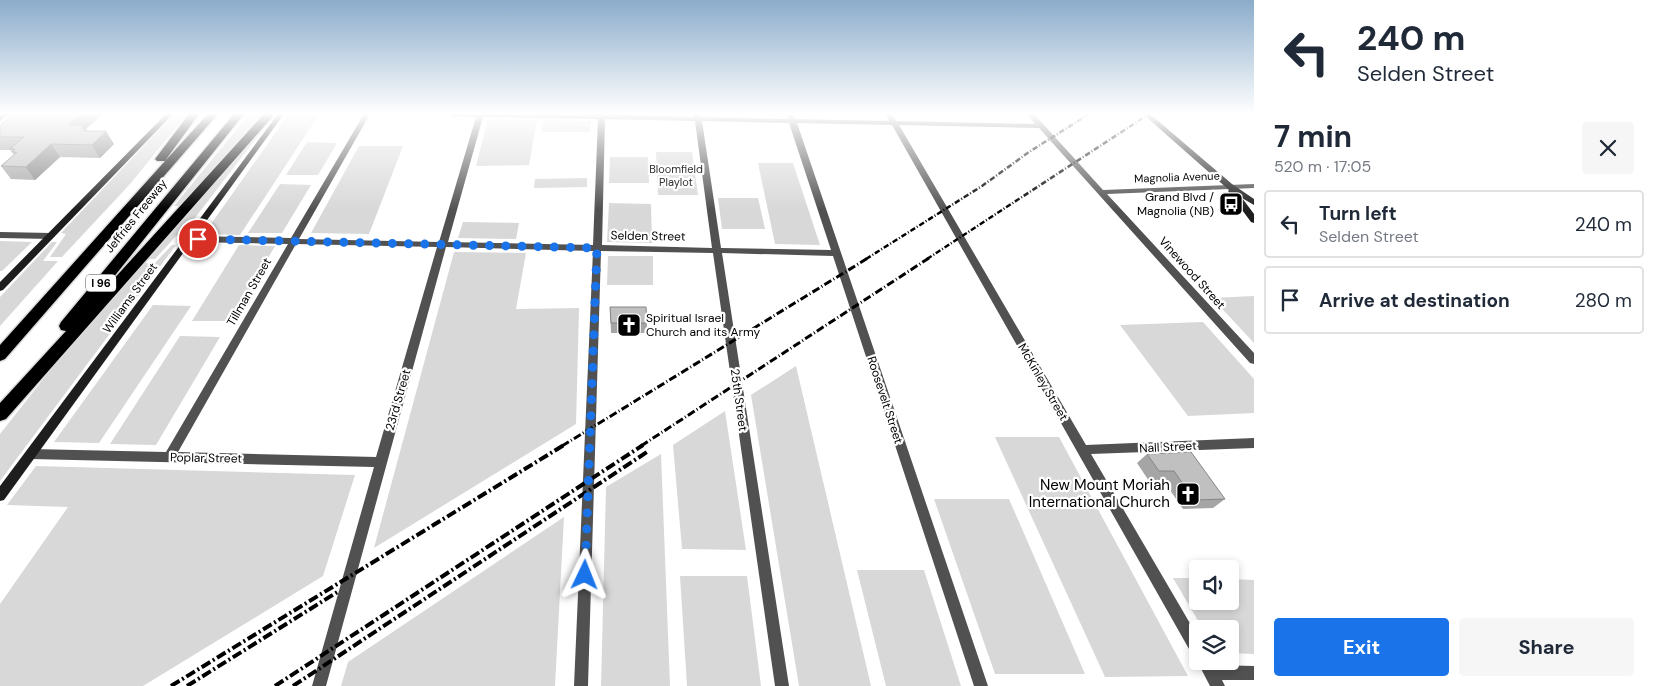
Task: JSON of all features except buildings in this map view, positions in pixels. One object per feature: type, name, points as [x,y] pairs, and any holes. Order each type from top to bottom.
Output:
[{"type":"highway","points":[[112,226],[171,146]]},
{"type":"highway","name":"Jeffries Freeway","points":[[0,355],[184,146]]},
{"type":"highway","name":"Jeffries Freeway","points":[[0,408],[213,146]]},
{"type":"highway","points":[[0,414],[241,146]]},
{"type":"street","points":[[0,288],[139,146]]},
{"type":"street","name":"Williams Street","points":[[0,496],[257,146]]},
{"type":"street","name":"Tillman Street","points":[[169,457],[348,146]]},
{"type":"street","name":"23rd Street","points":[[319,686],[471,146]]},
{"type":"street","points":[[581,686],[601,146]]},
{"type":"street","name":"25th Street","points":[[701,146],[782,686]]},
{"type":"street","name":"Roosevelt Street","points":[[801,146],[980,686]]},
{"type":"street","name":"McKinley Street","points":[[907,146],[1189,635]]},
{"type":"street","name":"Vinewood Street","points":[[1059,146],[1254,360]]},
{"type":"street","points":[[1183,146],[1229,186],[1254,204]]},
{"type":"street","points":[[1229,186],[1254,220]]},
{"type":"street","name":"Magnolia Avenue","points":[[1101,192],[1254,186]]},
{"type":"street","points":[[0,235],[51,236]]},
{"type":"street","name":"Selden Street","points":[[189,238],[836,253]]},
{"type":"street","name":"Nall Street","points":[[1083,450],[1254,443]]},
{"type":"street","name":"Poplar Street","points":[[31,454],[381,462]]},
{"type":"street","points":[[1209,670],[1218,686]]},
{"type":"street","points":[[1230,670],[1254,673]]},
{"type":"green space","points":[[144,146],[161,146],[130,184],[62,257],[50,257],[66,234],[61,233]]},
{"type":"green space","points":[[223,146],[234,146],[179,206],[174,206]]},
{"type":"green space","points":[[243,146],[250,146],[181,236],[176,236],[155,259],[143,259]]},
{"type":"green space","points":[[266,146],[298,146],[240,235],[204,234]]},
{"type":"green space","points":[[304,146],[335,146],[318,175],[286,175]]},
{"type":"green space","points":[[359,146],[403,146],[369,234],[311,233]]},
{"type":"green space","points":[[481,146],[532,146],[529,165],[476,166]]},
{"type":"green space","name":"Bloomfield Playlot","points":[[656,152],[692,152],[698,195],[658,195]]},
{"type":"green space","points":[[610,157],[648,157],[649,183],[609,183]]},
{"type":"green space","points":[[758,163],[793,163],[820,245],[775,244]]},
{"type":"green space","points":[[587,178],[587,187],[534,188],[535,179]]},
{"type":"green space","points":[[280,184],[311,185],[282,233],[248,233]]},
{"type":"green space","points":[[718,198],[758,198],[765,229],[722,229]]},
{"type":"green space","points":[[609,203],[651,204],[652,243],[607,242]]},
{"type":"green space","points":[[463,222],[519,223],[516,239],[458,238]]},
{"type":"green space","points":[[0,241],[32,242],[0,271]]},
{"type":"green space","points":[[52,242],[57,242],[43,261],[58,261],[0,326],[0,297]]},
{"type":"green space","points":[[172,245],[176,245],[0,481],[0,434],[75,339],[140,263],[155,263]]},
{"type":"green space","points":[[239,245],[275,246],[232,321],[192,321]]},
{"type":"green space","points":[[454,252],[526,253],[516,309],[579,308],[576,424],[374,548]]},
{"type":"green space","points":[[608,256],[653,256],[653,285],[607,285]]},
{"type":"green space","points":[[1254,296],[1254,343],[1212,298]]},
{"type":"green space","points":[[153,305],[191,306],[99,443],[54,442]]},
{"type":"green space","points":[[1203,322],[1254,379],[1254,413],[1188,416],[1120,325]]},
{"type":"green space","points":[[180,336],[220,337],[156,445],[110,444]]},
{"type":"green space","points":[[796,366],[871,686],[799,686],[751,395]]},
{"type":"green space","points":[[725,411],[746,550],[682,549],[673,445]]},
{"type":"green space","points":[[995,437],[1059,437],[1188,676],[1105,677]]},
{"type":"green space","points":[[661,454],[670,686],[601,686],[606,487]]},
{"type":"green space","points":[[36,466],[355,475],[323,576],[143,686],[0,686],[0,604],[68,507],[7,505]]},
{"type":"green space","points":[[934,499],[1009,499],[1085,674],[995,674]]},
{"type":"green space","points":[[564,517],[555,686],[341,686],[348,662]]},
{"type":"green space","points":[[857,570],[924,570],[961,686],[886,686]]},
{"type":"green space","points":[[680,576],[747,576],[761,686],[687,686]]},
{"type":"green space","points":[[1173,578],[1189,578],[1189,605]]},
{"type":"green space","points":[[1239,579],[1254,580],[1254,654],[1239,653],[1239,620],[1198,620],[1192,610],[1239,610]]},
{"type":"railway","points":[[866,259],[982,186],[1038,146]]},
{"type":"railway","points":[[927,259],[1100,146]]},
{"type":"railway","points":[[562,446],[868,258]]},
{"type":"railway","points":[[641,446],[929,258]]},
{"type":"railway","points":[[171,686],[564,445]]},
{"type":"railway","points":[[275,686],[643,445]]},
{"type":"railway","points":[[293,686],[647,452]]},
{"type":"railway","points":[[187,686],[339,591]]},
{"type":"place","name":"Grand Blvd / Magnolia (NB)","points":[[1231,204]]},
{"type":"place","name":"Spiritual Israel Church and its Army","points":[[629,325]]},
{"type":"place","name":"New Mount Moriah International Church","points":[[1188,494]]},
{"type":"route","points":[[198,239],[597,248],[585,575]]}]
